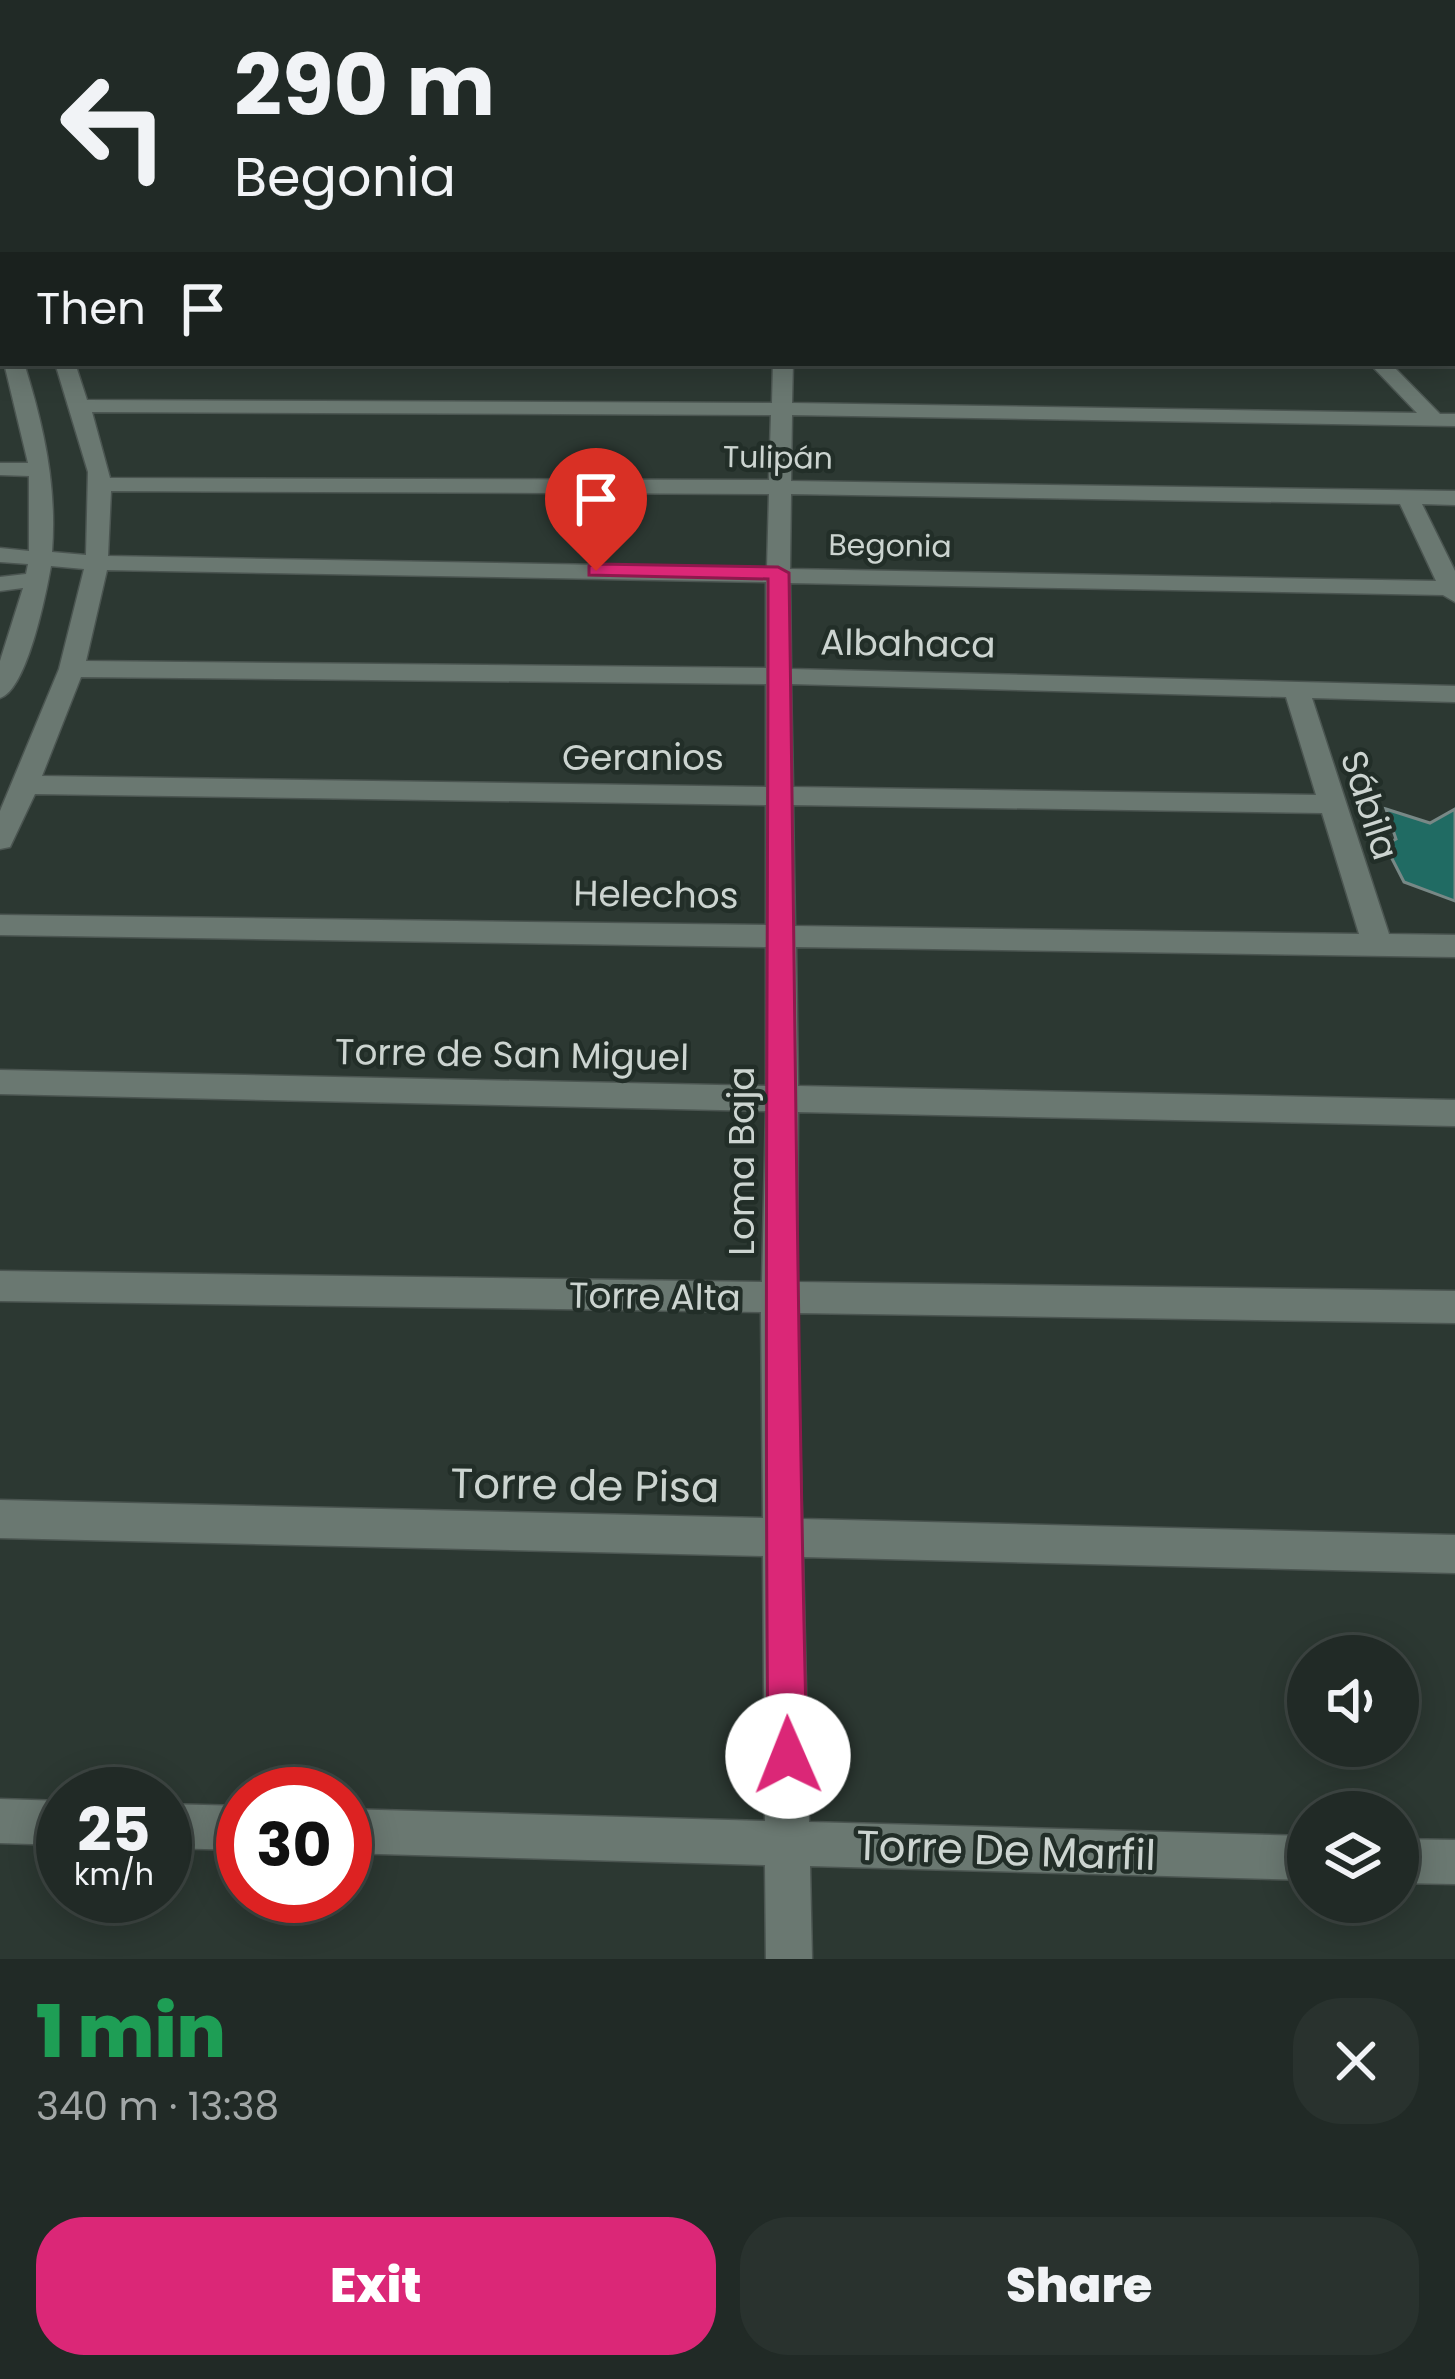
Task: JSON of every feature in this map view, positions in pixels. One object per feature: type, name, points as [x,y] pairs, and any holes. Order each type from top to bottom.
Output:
[{"type":"street","points":[[0,690],[36,580],[46,513],[41,470],[15,366]]},
{"type":"street","points":[[0,840],[72,668],[97,563],[100,484],[66,366]]},
{"type":"street","name":"Loma Baja","points":[[783,366],[778,573],[779,1298],[789,1959]]},
{"type":"street","points":[[1382,366],[1444,419]]},
{"type":"street","points":[[77,406],[782,409],[1444,419]]},
{"type":"street","points":[[0,469],[41,470]]},
{"type":"street","name":"Tulipán","points":[[100,484],[781,487],[1455,498]]},
{"type":"street","points":[[1409,499],[1453,592]]},
{"type":"street","points":[[0,556],[36,580]]},
{"type":"street","name":"Begonia","points":[[36,580],[97,563],[778,573],[1453,592]]},
{"type":"street","points":[[0,584],[36,580]]},
{"type":"street","points":[[0,605],[36,580]]},
{"type":"street","name":"Albahaca","points":[[72,668],[778,676],[1455,694]]},
{"type":"street","name":"Sábila","points":[[1296,689],[1377,943]]},
{"type":"street","name":"Geranios","points":[[26,784],[1332,804]]},
{"type":"street","name":"Helechos","points":[[0,925],[1455,946]]},
{"type":"street","name":"Torre de San Miguel","points":[[0,1082],[1455,1113]]},
{"type":"street","name":"Torre Alta","points":[[0,1286],[1455,1307]]},
{"type":"street","name":"Torre de Pisa","points":[[0,1519],[1455,1554]]},
{"type":"street","points":[[0,1821],[36,1822]]},
{"type":"street","name":"Torre De Marfil","points":[[372,1832],[1287,1857]]},
{"type":"street","points":[[1419,1861],[1455,1862]]},
{"type":"building","points":[[1386,809],[1430,823],[1455,809],[1455,901],[1404,882],[1385,845],[1396,839]]},
{"type":"route","points":[[596,571],[778,573],[779,1298],[788,1756]]}]
